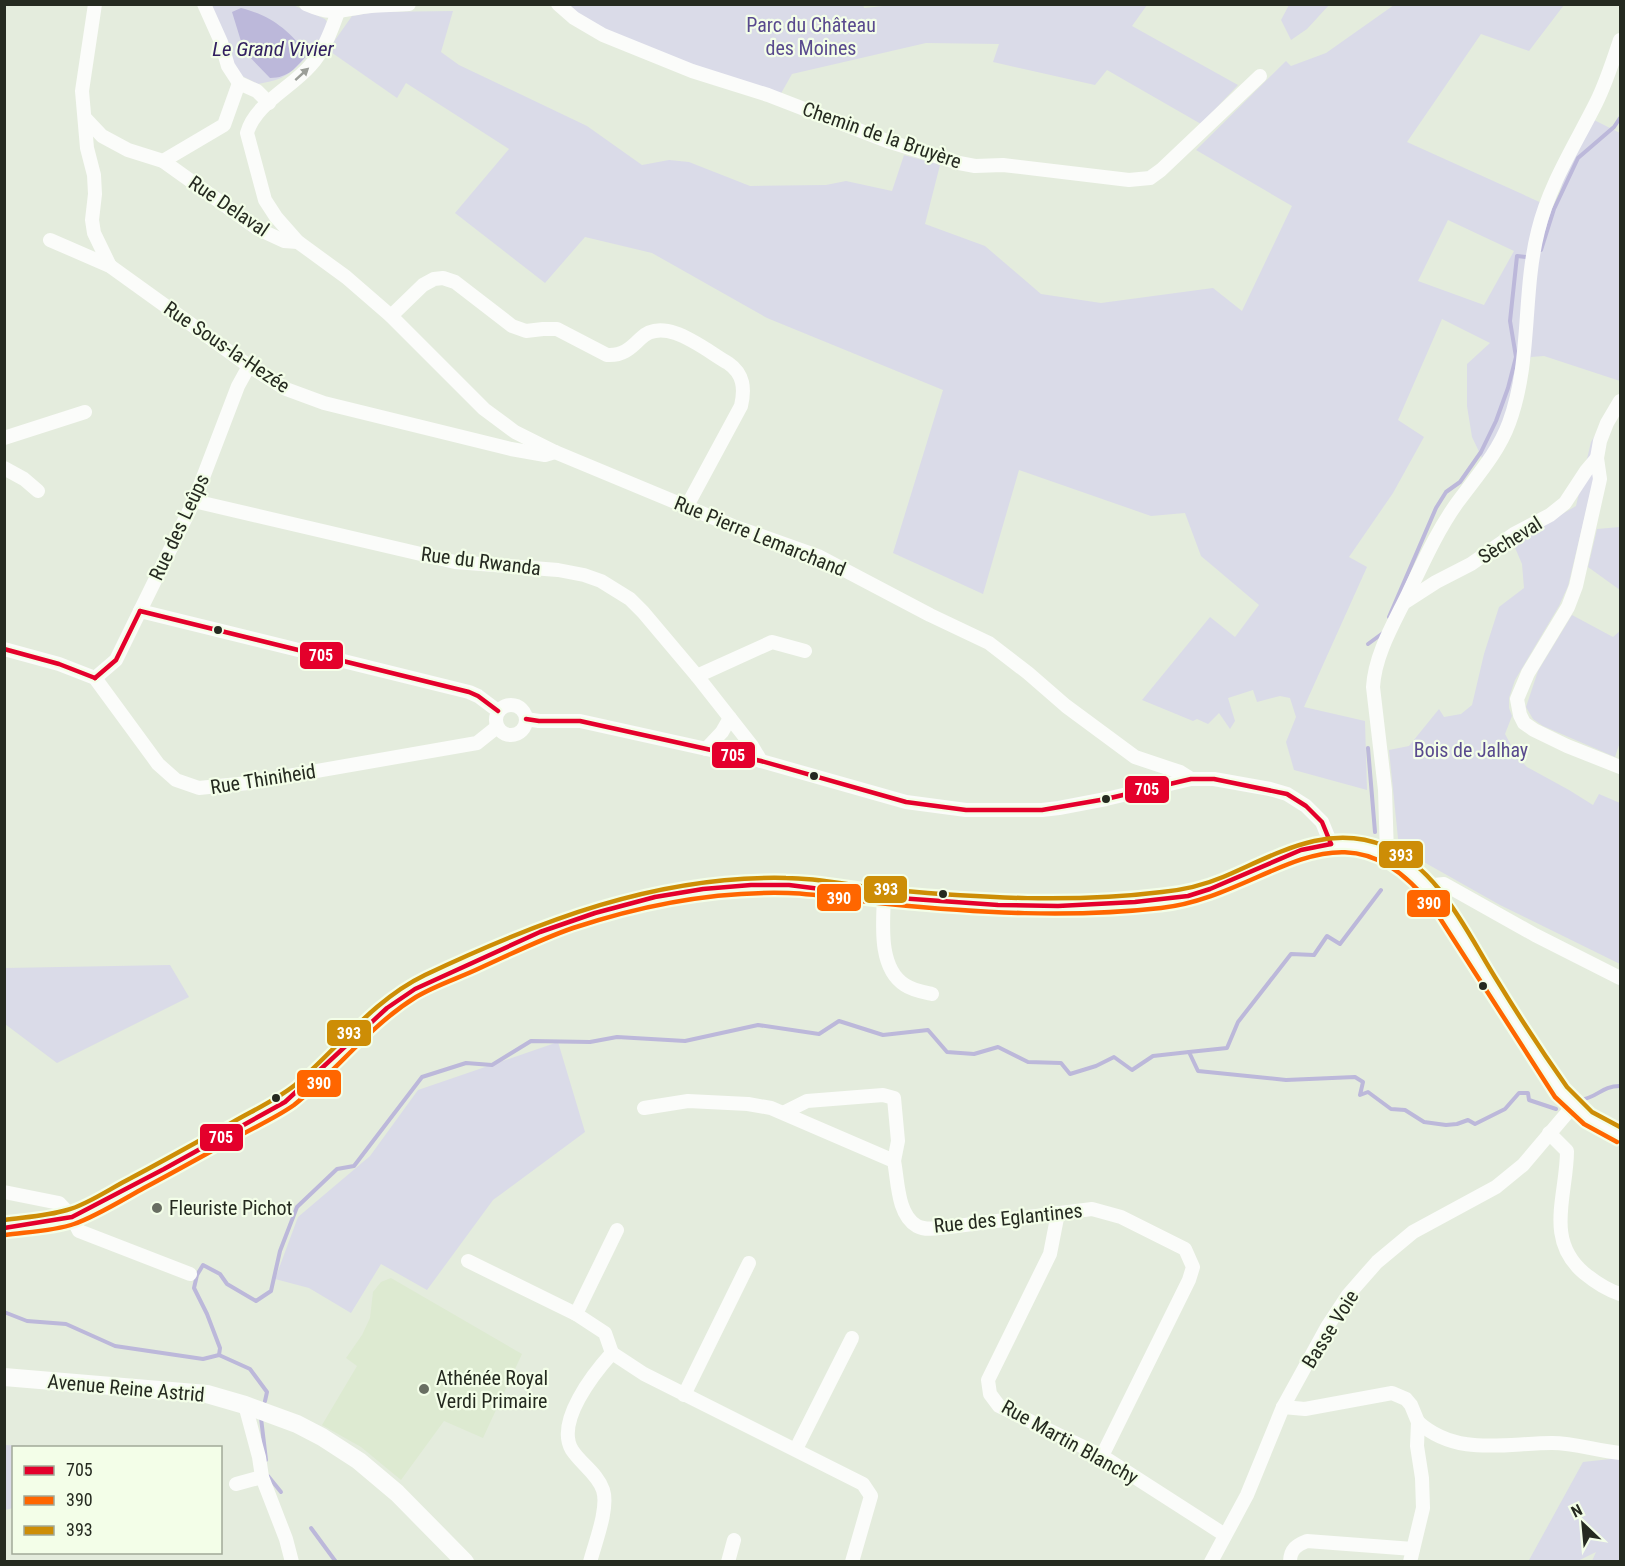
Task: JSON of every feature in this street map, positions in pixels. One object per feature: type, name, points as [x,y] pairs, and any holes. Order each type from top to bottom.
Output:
[{"type":"main road","points":[[4,1228],[72,1217],[227,1135],[301,1089],[387,1008],[415,989],[540,932],[595,913],[703,889],[751,885],[789,885],[884,897],[998,905],[1041,906],[1166,899],[1210,889],[1301,850],[1331,844],[1361,845],[1388,855],[1409,869],[1425,886],[1567,1099],[1603,1129],[1620,1136]]},
{"type":"main road","name":"Avenue Reine Astrid","points":[[4,1377],[207,1394],[246,1405],[297,1424],[359,1461],[397,1493],[465,1562]]},
{"type":"street","points":[[95,4],[82,91],[87,148],[94,184],[92,220],[94,233],[110,266]]},
{"type":"street","points":[[204,4],[221,42],[228,66],[238,83],[257,91],[269,103],[311,66],[328,39],[338,12]]},
{"type":"street","points":[[306,4],[319,10],[338,12],[409,4]]},
{"type":"street","name":"Chemin de la Bruyère","points":[[558,4],[574,18],[603,35],[692,71],[768,95],[887,141],[959,163],[975,165],[1002,165],[1129,180],[1150,178],[1260,76]]},
{"type":"street","points":[[1388,855],[1385,790],[1373,687],[1374,671],[1438,532],[1485,467],[1509,424],[1523,369],[1533,261],[1544,209],[1558,175],[1597,101],[1620,40]]},
{"type":"street","name":"Rue Delaval","points":[[163,161],[224,125],[238,83]]},
{"type":"street","name":"Rue Pierre Lemarchand","points":[[269,103],[250,124],[247,133],[265,200],[276,217],[298,242],[346,277],[391,316],[484,409],[515,432],[555,452],[734,526],[818,556],[989,643],[1066,706],[1135,757],[1180,772],[1191,779],[1214,779],[1270,789],[1287,795],[1306,806],[1322,822],[1331,844]]},
{"type":"street","name":"Rue Delaval","points":[[85,118],[102,136],[128,150],[163,161],[258,229],[284,241],[298,242]]},
{"type":"street","name":"Rue Sous-la-Hezée","points":[[50,240],[110,266],[249,366],[286,389],[324,404],[511,449],[545,455],[555,452]]},
{"type":"street","points":[[391,316],[423,285],[434,279],[443,278],[455,282],[512,326],[526,331],[543,328],[557,330],[607,355],[623,354],[633,348],[650,331],[659,329],[672,331],[728,363],[736,369],[743,382],[744,392],[741,406],[687,506]]},
{"type":"street","name":"Rue des Leûps","points":[[95,678],[116,660],[194,501],[238,386],[249,366]]},
{"type":"street","points":[[1620,401],[1600,441],[1598,458],[1600,479],[1576,586],[1568,607],[1528,673],[1517,699],[1524,723],[1534,730],[1620,767]]},
{"type":"street","points":[[4,438],[85,412]]},
{"type":"street","name":"Sècheval","points":[[1405,602],[1550,515],[1565,503],[1586,471],[1598,458]]},
{"type":"street","points":[[4,468],[24,478],[38,491]]},
{"type":"street","name":"Rue du Rwanda","points":[[194,501],[455,561],[558,570],[601,581],[630,599],[697,676],[760,761]]},
{"type":"street","points":[[140,611],[469,692],[498,711]]},
{"type":"street","points":[[697,676],[772,642],[805,651]]},
{"type":"street","points":[[4,649],[59,664],[95,678]]},
{"type":"street","name":"Rue Thiniheid","points":[[95,678],[158,764],[176,780],[199,788],[248,783],[477,743],[498,727]]},
{"type":"street","points":[[507,705],[517,706],[526,719],[523,728],[515,734],[505,734],[496,722],[498,711],[507,705]]},
{"type":"street","points":[[706,749],[722,732],[730,718]]},
{"type":"street","points":[[526,719],[580,721],[760,761],[906,802],[966,810],[1050,809],[1106,799],[1191,779]]},
{"type":"street","points":[[1425,886],[1444,884],[1535,935],[1620,978]]},
{"type":"street","points":[[884,897],[883,928],[886,955],[892,972],[903,984],[932,994]]},
{"type":"street","name":"Rue des Eglantines","points":[[785,1112],[807,1101],[883,1095],[894,1098],[898,1141],[894,1161],[903,1206],[908,1218],[917,1226],[929,1229],[1092,1209],[1121,1217],[1185,1249],[1192,1267],[1189,1280],[1102,1456]]},
{"type":"street","name":"Basse Voie","points":[[1210,1562],[1247,1495],[1283,1407],[1348,1295],[1377,1262],[1413,1232],[1496,1187],[1523,1165],[1549,1133],[1567,1099]]},
{"type":"street","points":[[644,1107],[688,1101],[748,1104],[771,1108],[785,1112],[894,1161]]},
{"type":"street","points":[[1549,1133],[1567,1151],[1559,1228],[1565,1250],[1577,1266],[1592,1279],[1612,1292],[1620,1294]]},
{"type":"street","points":[[4,1192],[59,1203],[72,1217],[79,1231],[190,1274]]},
{"type":"street","name":"Rue Martin Blanchy","points":[[1058,1213],[1050,1254],[988,1380],[990,1394],[999,1406],[1102,1456],[1225,1535]]},
{"type":"street","points":[[576,1314],[617,1230]]},
{"type":"street","points":[[468,1261],[576,1314],[605,1333],[612,1353],[644,1374],[863,1484],[871,1496],[852,1562]]},
{"type":"street","points":[[684,1395],[749,1263]]},
{"type":"street","points":[[796,1449],[852,1338]]},
{"type":"street","points":[[591,1562],[604,1504],[603,1489],[596,1477],[571,1449],[568,1435],[575,1407],[593,1374],[612,1353]]},
{"type":"street","points":[[1283,1407],[1305,1408],[1392,1393],[1406,1399],[1418,1422],[1417,1446],[1422,1478],[1423,1508],[1412,1555],[1307,1541],[1292,1550],[1290,1562]]},
{"type":"street","points":[[246,1405],[262,1477],[286,1539],[292,1562]]},
{"type":"street","points":[[1418,1422],[1431,1434],[1470,1446],[1578,1444],[1620,1454]]},
{"type":"street","points":[[236,1484],[262,1477]]},
{"type":"street","points":[[728,1562],[734,1540]]},
{"type":"shaded area","name":"Athénée Royal Verdi Primaire","points":[[391,1278],[522,1354],[483,1438],[444,1421],[401,1480],[361,1447],[322,1425],[357,1366],[346,1358],[362,1335],[370,1318],[373,1292],[381,1282]]},
{"type":"green space","name":"Parc du Château des Moines","points":[[863,4],[864,8],[903,4],[1147,5],[1132,26],[1238,85],[1201,124],[1107,70],[1095,85],[993,62],[999,44],[926,43],[792,74],[779,97],[604,33],[566,5]]},
{"type":"green space","points":[[1289,4],[1329,5],[1307,29],[1291,40],[1281,20]]},
{"type":"green space","points":[[209,5],[293,5],[325,19],[329,25],[302,62],[288,74],[273,81],[258,84],[242,76],[233,62]]},
{"type":"green space","points":[[1394,5],[1564,5],[1529,51],[1481,34],[1407,142],[1555,209],[1569,160],[1594,120],[1620,133],[1620,381],[1544,356],[1531,357],[1507,426],[1483,460],[1472,437],[1467,406],[1467,364],[1490,343],[1442,319],[1398,420],[1424,437],[1393,493],[1349,557],[1367,567],[1304,707],[1365,721],[1367,790],[1294,770],[1286,742],[1296,717],[1290,698],[1280,696],[1257,702],[1253,690],[1228,698],[1235,721],[1230,729],[1219,713],[1208,724],[1197,719],[1193,721],[1142,700],[1210,617],[1235,637],[1259,605],[1201,556],[1185,513],[1151,516],[1019,470],[983,594],[893,553],[943,390],[767,318],[652,253],[585,237],[545,283],[455,213],[509,149],[406,83],[397,98],[328,50],[352,16],[375,12],[453,11],[441,52],[459,65],[587,126],[642,165],[669,160],[689,162],[750,186],[826,185],[846,181],[892,191],[904,155],[940,165],[925,224],[985,246],[1041,294],[1101,303],[1213,288],[1242,311],[1292,206],[1196,150],[1286,61],[1291,66],[1326,53]],"holes":[[[1448,220],[1514,251],[1484,305],[1418,281]]]},
{"type":"green space","points":[[1620,394],[1620,407],[1604,436],[1568,586],[1559,606],[1515,680],[1509,698],[1512,716],[1505,734],[1518,758],[1527,767],[1593,805],[1599,794],[1620,803],[1620,964],[1500,905],[1399,848],[1389,750],[1409,746],[1439,709],[1444,717],[1461,714],[1472,705],[1484,654],[1499,607],[1524,588],[1522,564],[1513,543],[1576,506],[1591,442]]},
{"type":"green space","points":[[1620,527],[1620,590],[1588,567],[1597,529]]},
{"type":"green space","name":"Bois de Jalhay","points":[[1572,615],[1613,637],[1620,631],[1620,742],[1615,757],[1543,726],[1533,719],[1526,707],[1538,671]]},
{"type":"green space","points":[[170,965],[189,997],[57,1063],[5,1024],[5,968]]},
{"type":"green space","points":[[558,1042],[585,1132],[493,1200],[427,1290],[381,1264],[351,1313],[309,1288],[275,1279],[298,1217],[370,1156],[418,1090]]},
{"type":"green space","points":[[5,1445],[26,1446],[12,1446],[12,1508],[5,1510]]},
{"type":"green space","points":[[1620,1458],[1620,1561],[1592,1561],[1596,1552],[1578,1561],[1528,1562],[1583,1462]]},
{"type":"water","name":"Le Grand Vivier","points":[[241,8],[270,19],[293,37],[308,54],[287,74],[270,78],[244,51],[232,12]]},
{"type":"waterway","points":[[1541,250],[1554,209],[1578,158],[1614,127],[1620,118]]},
{"type":"waterway","points":[[1389,617],[1436,508],[1446,492],[1460,482],[1481,452],[1496,421],[1516,357],[1510,321],[1517,256],[1526,257]]},
{"type":"waterway","points":[[1368,644],[1383,633]]},
{"type":"waterway","points":[[1368,748],[1375,832]]},
{"type":"waterway","points":[[1189,1052],[1227,1048],[1238,1022],[1291,954],[1314,955],[1327,936],[1340,944],[1381,890]]},
{"type":"waterway","points":[[219,1355],[220,1348],[194,1288],[197,1275],[203,1265],[220,1274],[227,1284],[256,1301],[271,1291],[280,1251],[297,1207],[337,1169],[354,1166],[422,1077],[466,1063],[492,1065],[531,1041],[590,1042],[617,1037],[685,1041],[758,1025],[819,1034],[839,1021],[883,1035],[928,1030],[947,1052],[974,1054],[998,1047],[1028,1062],[1061,1063],[1070,1074],[1096,1066],[1114,1057],[1132,1070],[1153,1056],[1189,1052],[1198,1071],[1286,1080],[1355,1077],[1363,1082],[1360,1095],[1368,1092],[1391,1109],[1405,1110],[1424,1122],[1446,1125],[1468,1120],[1475,1124],[1505,1109],[1519,1093],[1528,1093],[1529,1100],[1556,1109]]},
{"type":"waterway","points":[[1580,1100],[1592,1097],[1608,1088],[1620,1086]]},
{"type":"waterway","points":[[4,1312],[27,1321],[66,1324],[115,1346],[203,1359],[219,1355],[250,1369],[267,1392],[265,1401]]},
{"type":"waterway","points":[[261,1418],[266,1460]]},
{"type":"waterway","points":[[268,1476],[281,1492]]},
{"type":"waterway","points":[[311,1528],[336,1562]]},
{"type":"transit line","name":"705","points":[[140,611],[469,692],[498,711]]},
{"type":"transit line","name":"705","points":[[95,678],[116,660],[140,611]]},
{"type":"transit line","name":"705","points":[[4,649],[59,664],[95,678]]},
{"type":"transit line","name":"705","points":[[526,719],[580,721],[761,761],[906,802],[966,810],[1042,810],[1106,799],[1191,779],[1214,779],[1287,794],[1306,806],[1322,822],[1331,844]]},
{"type":"transit line","name":"393","points":[[4,1220],[59,1212],[75,1208],[91,1200],[265,1105],[288,1090],[311,1071],[372,1011],[406,985],[511,937],[600,905],[691,884],[738,879],[786,878],[813,879],[893,890],[994,897],[1061,898],[1129,895],[1201,885],[1282,851],[1322,839],[1364,840],[1385,846],[1422,870],[1464,924],[1515,1009],[1567,1087],[1592,1112],[1620,1127]]},
{"type":"transit line","name":"705","points":[[4,1228],[72,1217],[164,1169],[285,1102],[387,1008],[415,989],[540,932],[595,913],[655,897],[703,889],[751,885],[789,885],[884,897],[998,905],[1058,906],[1135,902],[1188,896],[1210,889],[1301,850],[1331,844]]},
{"type":"transit line","name":"390","points":[[5,1235],[66,1226],[100,1212],[294,1105],[383,1021],[416,997],[538,942],[599,920],[679,901],[761,893],[826,896],[888,904],[991,912],[1059,914],[1161,908],[1200,900],[1304,859],[1336,852],[1368,856],[1400,874],[1434,909],[1555,1097],[1584,1124],[1617,1142]]},
{"type":"place","name":"Fleuriste Pichot","points":[[157,1208]]},
{"type":"place","name":"Athénée Royal Verdi Primaire","points":[[424,1389]]}]
